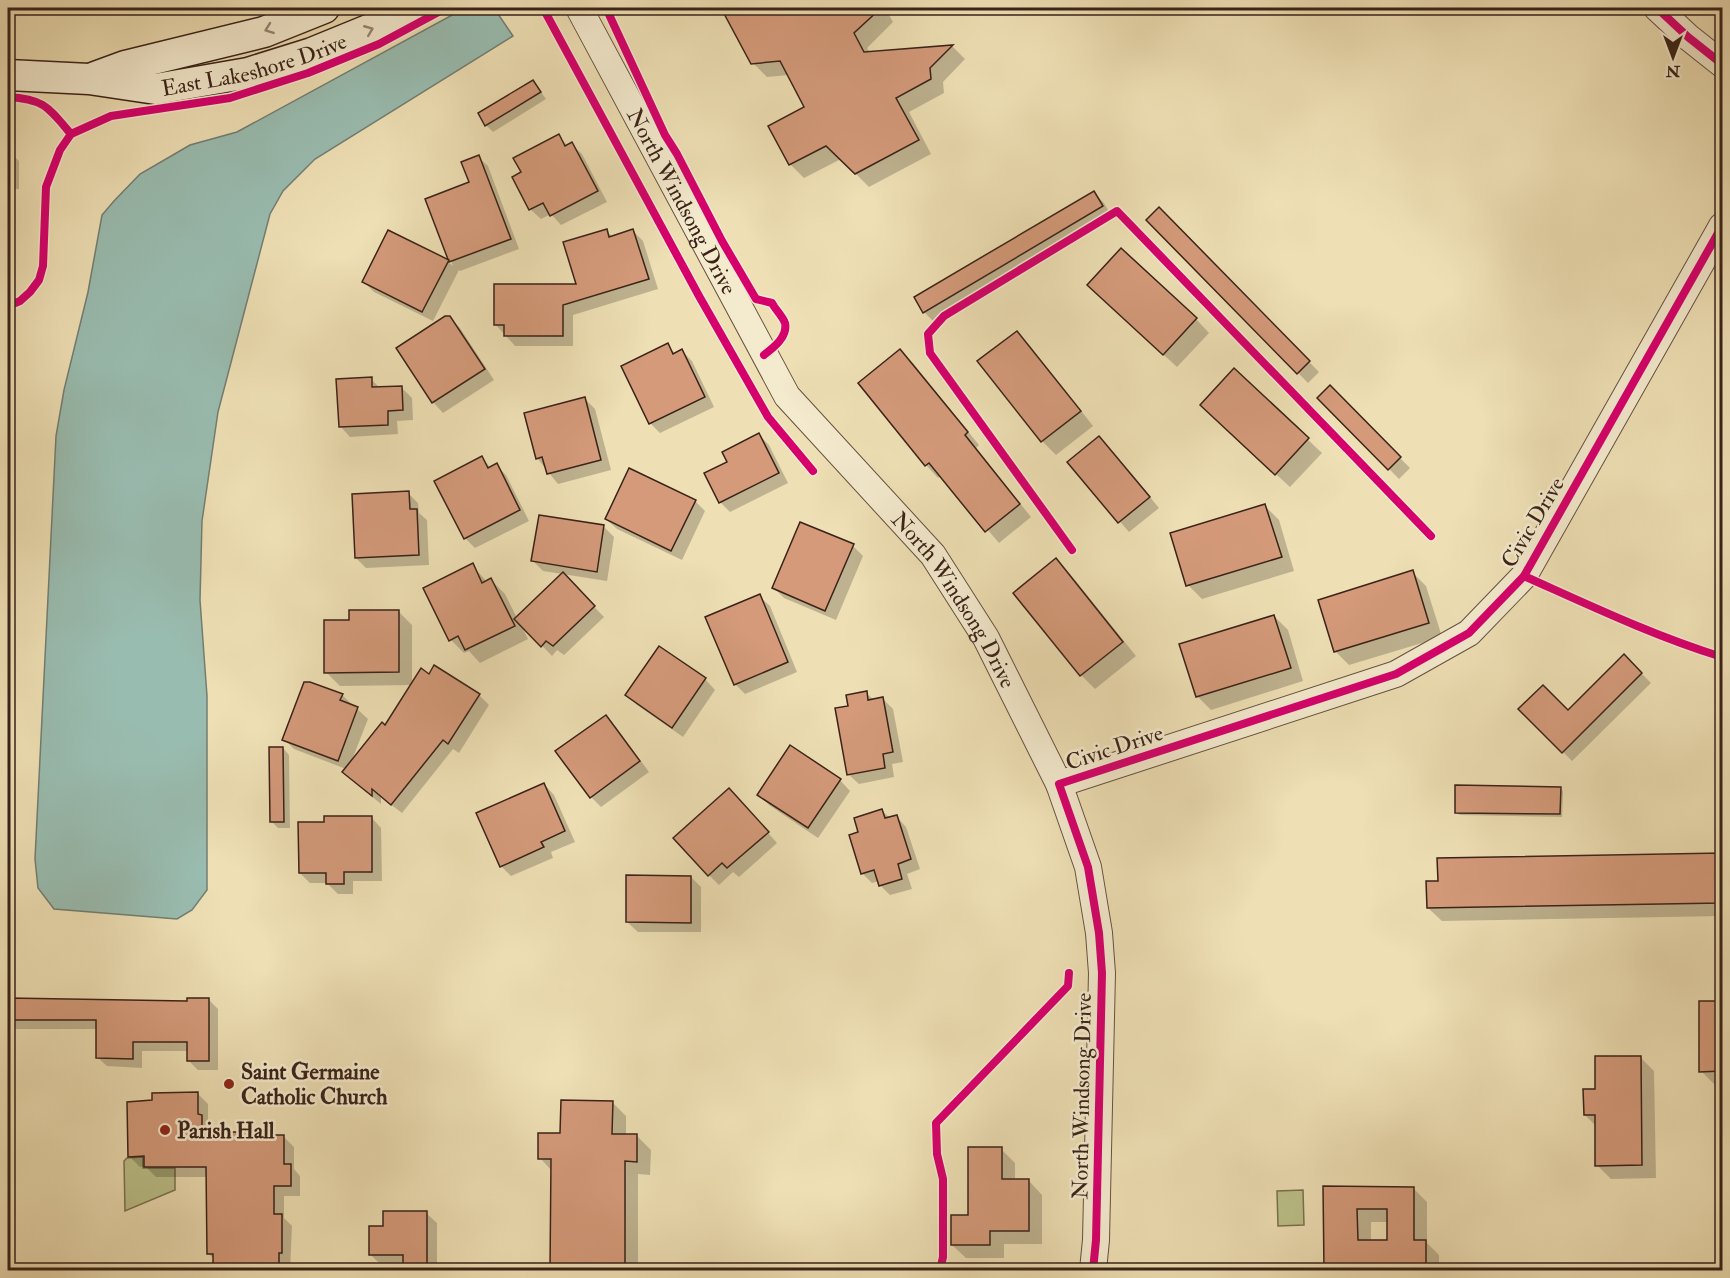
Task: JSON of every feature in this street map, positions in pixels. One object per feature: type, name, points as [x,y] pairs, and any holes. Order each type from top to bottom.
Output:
[{"type":"main road","name":"East Lakeshore Drive","points":[[90,79],[125,66],[264,32],[324,8]]},
{"type":"main road","name":"East Lakeshore Drive","points":[[8,75],[90,79],[156,89],[248,73],[312,53],[388,22],[414,8]]},
{"type":"street","name":"North Windsong Drive","points":[[579,8],[787,396],[933,555],[986,638],[1059,784],[1088,867],[1100,933],[1101,996],[1096,1239],[1093,1270]]},
{"type":"street","points":[[1657,8],[1722,64]]},
{"type":"street","name":"Civic Drive","points":[[1059,784],[1396,674],[1469,633],[1524,576],[1722,226]]},
{"type":"green space","points":[[143,1157],[143,1168],[175,1168],[175,1190],[125,1211],[124,1161],[127,1158]]},
{"type":"green space","points":[[1303,1190],[1304,1225],[1278,1226],[1277,1191]]},
{"type":"water","points":[[465,8],[494,8],[513,36],[315,159],[283,191],[270,214],[218,412],[202,521],[200,600],[207,696],[207,890],[192,910],[177,919],[54,909],[38,888],[35,859],[56,436],[64,390],[88,292],[102,215],[140,174],[190,145],[237,132]]},
{"type":"building","points":[[721,8],[881,8],[854,33],[864,52],[953,45],[930,68],[931,79],[896,98],[919,140],[855,174],[826,146],[789,165],[768,126],[804,107],[780,61],[751,64]]},
{"type":"building","points":[[533,80],[541,92],[485,126],[478,113]]},
{"type":"building","points":[[559,134],[565,146],[572,142],[598,191],[550,216],[543,203],[529,210],[512,177],[521,172],[513,158]]},
{"type":"building","points":[[479,155],[511,239],[449,262],[425,199],[469,182],[461,162]]},
{"type":"building","points":[[1094,191],[1103,206],[923,313],[914,297]]},
{"type":"building","points":[[1159,207],[1310,361],[1297,374],[1146,220]]},
{"type":"building","points":[[607,229],[609,237],[633,229],[649,279],[563,305],[563,336],[504,336],[504,325],[494,325],[494,284],[576,284],[563,242]]},
{"type":"building","points":[[388,230],[449,260],[422,312],[362,282]]},
{"type":"building","points":[[1121,248],[1197,318],[1163,355],[1087,285]]},
{"type":"building","points":[[445,316],[450,316],[485,369],[432,403],[396,348]]},
{"type":"building","points":[[1017,331],[1081,411],[1041,442],[977,361]]},
{"type":"building","points":[[668,343],[673,354],[682,349],[705,397],[649,424],[621,366]]},
{"type":"building","points":[[900,349],[968,432],[965,435],[1020,504],[985,532],[929,463],[925,466],[858,383]]},
{"type":"building","points":[[1234,368],[1309,438],[1275,475],[1200,405]]},
{"type":"building","points":[[372,377],[372,387],[402,386],[403,410],[388,411],[388,425],[339,427],[336,379]]},
{"type":"building","points":[[1330,385],[1401,457],[1388,470],[1317,398]]},
{"type":"building","points":[[585,397],[601,460],[547,474],[542,457],[536,459],[524,413]]},
{"type":"building","points":[[759,433],[779,473],[719,503],[704,473],[727,462],[722,452]]},
{"type":"building","points":[[1099,436],[1150,497],[1118,523],[1067,462]]},
{"type":"building","points":[[482,456],[488,468],[497,463],[520,510],[464,539],[434,481]]},
{"type":"building","points":[[629,468],[696,500],[671,551],[605,519]]},
{"type":"building","points":[[409,491],[410,509],[417,509],[419,555],[355,558],[352,494]]},
{"type":"building","points":[[1265,504],[1282,557],[1186,586],[1170,533]]},
{"type":"building","points":[[539,515],[604,525],[597,572],[531,561]]},
{"type":"building","points":[[800,522],[854,544],[825,611],[772,588]]},
{"type":"building","points":[[1056,558],[1123,642],[1080,676],[1013,593]]},
{"type":"building","points":[[473,563],[482,583],[491,578],[515,626],[465,650],[458,636],[449,641],[423,588]]},
{"type":"building","points":[[1413,570],[1429,623],[1334,652],[1318,600]]},
{"type":"building","points":[[563,572],[595,606],[553,646],[546,641],[541,647],[514,619]]},
{"type":"building","points":[[760,594],[788,662],[734,685],[705,617]]},
{"type":"building","points":[[349,610],[399,610],[399,672],[324,673],[324,620],[349,620]]},
{"type":"building","points":[[1274,615],[1291,668],[1196,697],[1179,644]]},
{"type":"building","points":[[659,646],[706,678],[672,728],[625,695]]},
{"type":"building","points":[[1624,654],[1642,673],[1562,753],[1518,709],[1543,685],[1568,710]]},
{"type":"building","points":[[434,665],[480,694],[448,744],[443,740],[391,805],[372,789],[372,796],[342,772],[382,722],[385,725],[421,668],[429,674]]},
{"type":"building","points":[[304,682],[343,694],[340,700],[358,707],[338,761],[282,740]]},
{"type":"building","points":[[867,691],[868,700],[883,697],[893,752],[883,754],[885,768],[847,775],[835,708],[848,706],[846,695]]},
{"type":"building","points":[[606,715],[640,761],[590,798],[555,751]]},
{"type":"building","points":[[790,745],[841,779],[808,828],[757,795]]},
{"type":"building","points":[[269,747],[283,747],[284,822],[270,822]]},
{"type":"building","points":[[544,783],[565,831],[541,842],[544,847],[500,867],[476,813]]},
{"type":"building","points":[[1455,785],[1561,787],[1560,814],[1455,813]]},
{"type":"building","points":[[729,788],[769,832],[727,868],[722,863],[708,876],[673,838]]},
{"type":"building","points":[[882,809],[885,818],[897,815],[911,859],[898,864],[902,879],[879,886],[874,870],[861,874],[849,835],[858,832],[854,818]]},
{"type":"building","points":[[324,816],[372,816],[372,872],[344,872],[344,884],[326,884],[326,873],[299,873],[298,822],[324,822]]},
{"type":"building","points":[[1722,853],[1722,903],[1427,908],[1426,881],[1438,881],[1437,858]]},
{"type":"building","points":[[626,875],[691,876],[691,923],[626,922]]},
{"type":"building","points":[[8,998],[187,1001],[187,998],[209,998],[209,1061],[187,1061],[187,1042],[133,1042],[133,1059],[96,1058],[96,1020],[8,1020]]},
{"type":"building","points":[[1699,1001],[1722,1001],[1722,1071],[1699,1072]]},
{"type":"building","points":[[1595,1056],[1641,1056],[1642,1165],[1595,1166],[1595,1115],[1584,1115],[1583,1089],[1595,1089]]},
{"type":"building","points":[[198,1092],[198,1114],[202,1115],[202,1132],[272,1132],[272,1135],[284,1135],[284,1164],[291,1164],[291,1186],[274,1186],[274,1214],[282,1214],[282,1253],[279,1253],[279,1270],[213,1270],[213,1254],[207,1254],[206,1167],[144,1167],[144,1156],[128,1157],[127,1102],[152,1100],[152,1093]]},
{"type":"building","points":[[561,1100],[613,1101],[612,1134],[637,1134],[637,1162],[625,1161],[625,1270],[550,1270],[551,1159],[538,1159],[538,1133],[560,1133]]},
{"type":"building","points":[[968,1147],[1002,1147],[1002,1179],[1029,1179],[1029,1231],[990,1231],[990,1245],[951,1245],[951,1215],[968,1215]]},
{"type":"building","points":[[1323,1186],[1414,1187],[1414,1240],[1426,1240],[1426,1270],[1324,1270]],"holes":[[[1357,1209],[1387,1209],[1387,1240],[1358,1240]]]},
{"type":"building","points":[[383,1211],[427,1211],[427,1270],[403,1270],[403,1255],[369,1255],[369,1226],[383,1226]]},
{"type":"cycle path","points":[[8,306],[20,301],[39,280],[43,266],[46,187],[60,150],[71,134],[111,116],[230,98],[308,73],[379,44],[446,8]]},
{"type":"cycle path","points":[[543,8],[699,296],[768,417],[813,471]]},
{"type":"cycle path","points":[[606,8],[665,135],[722,241],[756,299],[772,303],[785,323],[782,337],[764,355]]},
{"type":"cycle path","points":[[1657,8],[1722,64]]},
{"type":"cycle path","points":[[8,97],[38,102],[57,117],[71,134]]},
{"type":"cycle path","points":[[1072,550],[930,353],[928,334],[944,316],[1117,211],[1431,536]]},
{"type":"cycle path","points":[[1093,1270],[1096,1240],[1102,973],[1099,933],[1088,867],[1059,784],[1396,674],[1469,633],[1524,576],[1722,226]]},
{"type":"cycle path","points":[[1524,576],[1647,630],[1722,657]]},
{"type":"cycle path","points":[[940,1270],[943,1257],[943,1179],[937,1154],[936,1123],[1068,986],[1069,973]]},
{"type":"place","name":"Saint Germaine Catholic Church","points":[[229,1084]]},
{"type":"place","name":"Parish Hall","points":[[165,1130]]}]
